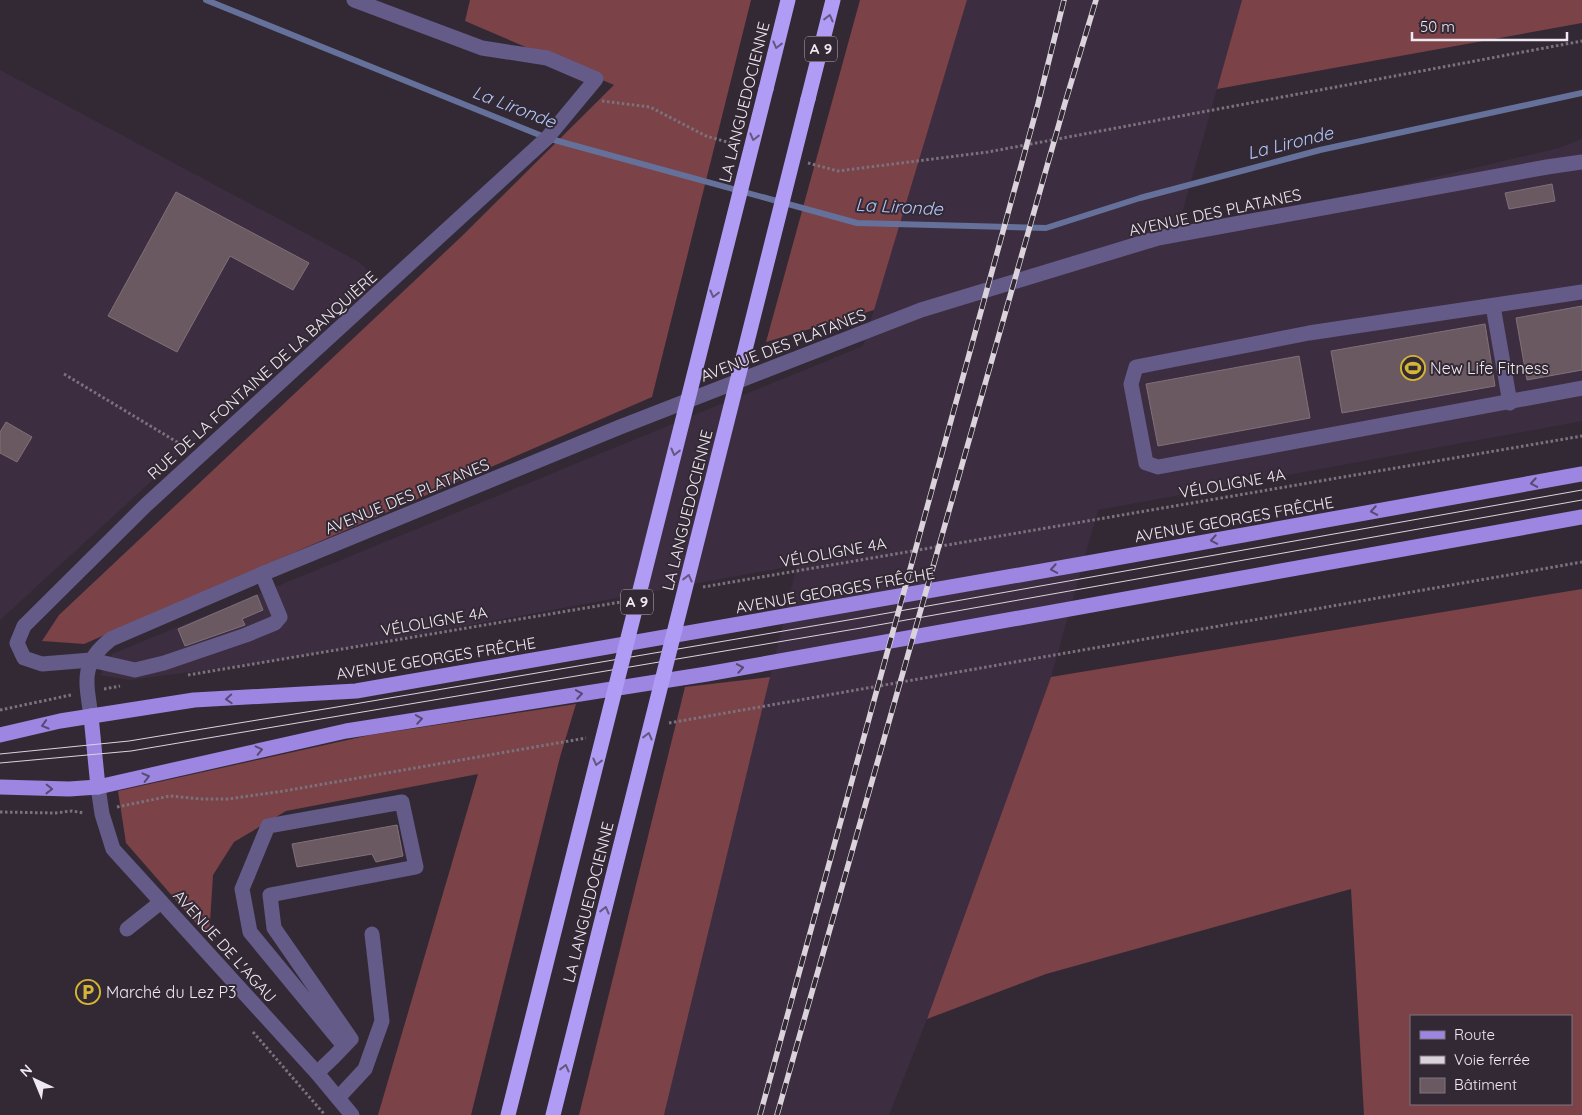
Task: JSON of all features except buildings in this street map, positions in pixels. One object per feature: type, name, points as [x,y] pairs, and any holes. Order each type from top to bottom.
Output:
[{"type":"highway","name":"LA LANGUEDOCIENNE","points":[[508,1115],[788,0]]},
{"type":"highway","name":"LA LANGUEDOCIENNE","points":[[553,1115],[833,0]]},
{"type":"main road","name":"AVENUE GEORGES FRÊCHE","points":[[0,735],[60,721],[194,700],[356,691],[1080,565],[1582,474]]},
{"type":"main road","points":[[0,788],[69,789],[98,787],[346,731],[716,672],[1582,517]]},
{"type":"main road","points":[[91,716],[98,787]]},
{"type":"street","name":"RUE DE LA FONTAINE DE LA BANQUIÈRE","points":[[262,574],[280,617],[275,623],[173,660],[135,670],[91,660],[42,664],[24,658],[17,643],[24,626],[146,505],[547,138],[596,79],[547,58],[482,48],[354,0]]},
{"type":"street","name":"AVENUE DES PLATANES","points":[[91,660],[99,648],[111,639],[262,574],[620,427],[930,308],[1158,238],[1582,162]]},
{"type":"street","points":[[1582,292],[1309,333],[1136,367],[1131,384],[1146,463],[1158,467],[1510,403],[1582,388]]},
{"type":"street","points":[[1494,306],[1510,403]]},
{"type":"street","points":[[91,660],[86,670],[91,716]]},
{"type":"street","name":"AVENUE DE L'AGAU","points":[[98,787],[101,811],[113,849],[317,1073],[352,1115]]},
{"type":"street","points":[[317,1073],[344,1046],[351,1038],[274,928],[270,895],[416,867],[402,802],[268,826],[242,889],[250,932],[344,1046]]},
{"type":"street","points":[[127,929],[161,902]]},
{"type":"street","points":[[338,1098],[365,1069],[382,1021],[372,934]]},
{"type":"path","points":[[800,161],[838,171],[988,152],[1582,41]]},
{"type":"path","points":[[581,98],[650,107],[706,136],[734,144]]},
{"type":"path","points":[[64,374],[177,442],[195,460]]},
{"type":"path","name":"VÉLOLIGNE 4A","points":[[697,588],[1582,436]]},
{"type":"path","points":[[667,723],[1582,562]]},
{"type":"path","name":"VÉLOLIGNE 4A","points":[[186,676],[628,600]]},
{"type":"path","points":[[0,710],[88,691],[127,685]]},
{"type":"path","points":[[0,812],[54,813],[72,811],[86,814],[170,796],[202,800],[228,799],[589,737]]},
{"type":"shaded area","points":[[470,0],[751,0],[652,397],[84,644],[42,641],[59,615],[461,237],[614,85],[465,21]]},
{"type":"shaded area","points":[[860,0],[967,0],[874,310],[766,342]]},
{"type":"shaded area","points":[[967,0],[1242,0],[1175,238],[1559,148],[1582,139],[1582,421],[1098,510],[1051,677],[927,1019],[889,1115],[664,1115],[797,565],[267,662],[129,680],[100,675],[112,654],[863,346]]},
{"type":"shaded area","points":[[1242,0],[1582,0],[1582,23],[1217,89]]},
{"type":"shaded area","points":[[0,70],[359,262],[374,277],[0,620]]},
{"type":"shaded area","points":[[1582,589],[1582,1115],[1364,1115],[1351,889],[1046,974],[927,1019],[1051,677]]},
{"type":"shaded area","points":[[770,677],[664,1115],[579,1115],[685,687]]},
{"type":"shaded area","points":[[576,704],[560,757],[471,1115],[378,1115],[478,774],[286,811],[234,842],[213,875],[209,938],[126,843],[118,791],[370,735]]},
{"type":"waterway","name":"La Lironde","points":[[206,0],[547,138],[857,223],[1046,228],[1140,198],[1320,150],[1582,93]]},
{"type":"tram line","points":[[0,754],[129,741],[331,708],[860,618],[1582,490]]},
{"type":"tram line","points":[[0,763],[131,751],[861,628],[1582,500]]},
{"type":"railway","points":[[760,1115],[1038,104],[1064,0]]},
{"type":"railway","points":[[777,1115],[1096,0]]},
{"type":"place","name":"New Life Fitness","points":[[1413,368]]},
{"type":"place","name":"Marché du Lez P3","points":[[88,992]]}]
